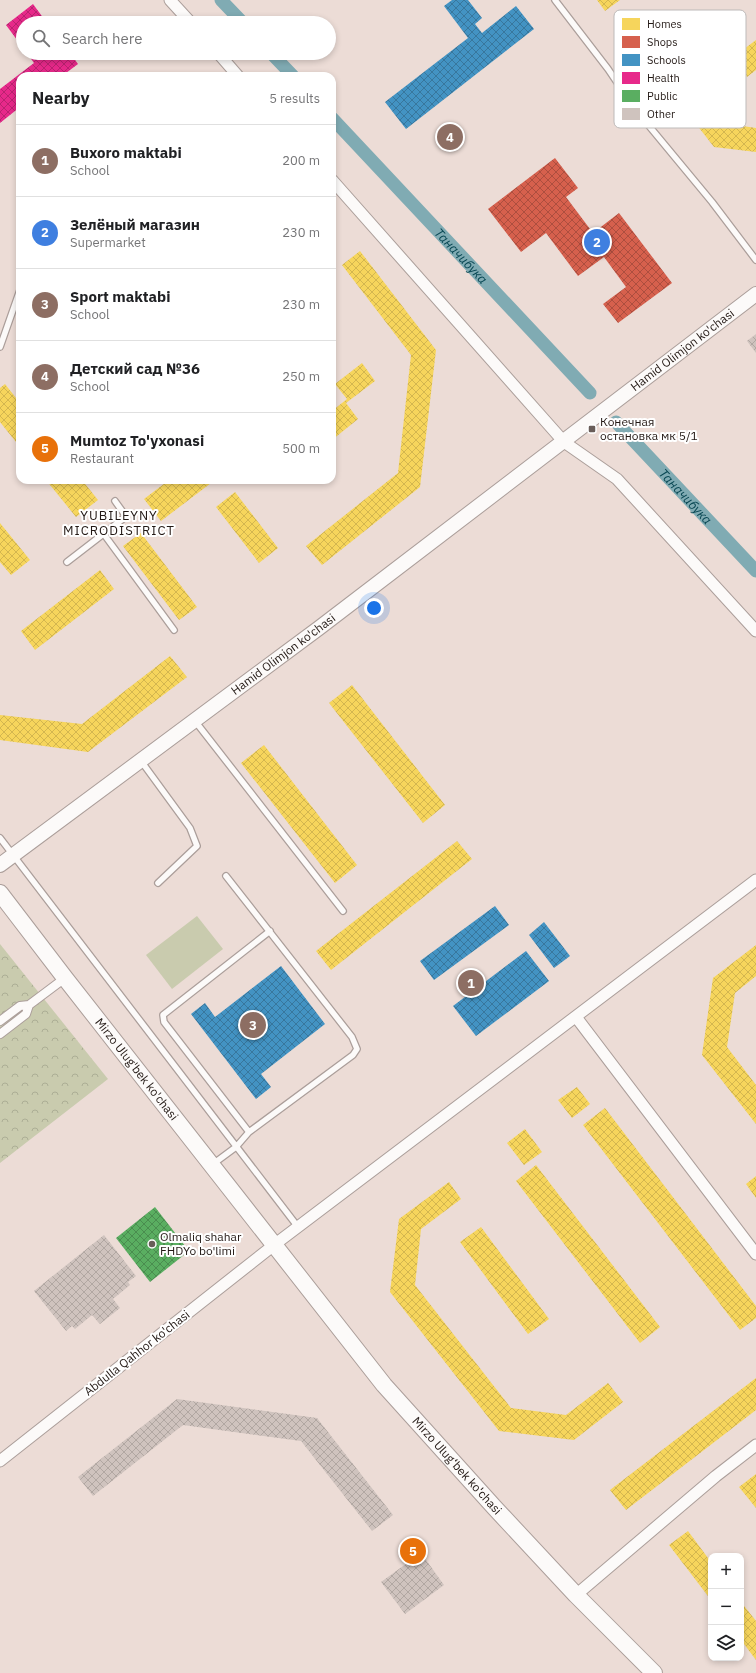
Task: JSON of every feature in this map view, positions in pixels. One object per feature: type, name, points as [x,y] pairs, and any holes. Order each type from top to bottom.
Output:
[{"type":"main road","name":"Mirzo Ulug'bek ko'chasi","points":[[0,893],[274,1246]]},
{"type":"main road","name":"Mirzo Ulug‘bek ko'chasi","points":[[274,1246],[384,1385],[576,1595],[654,1673]]},
{"type":"street","points":[[170,0],[185,16]]},
{"type":"street","points":[[224,60],[235,72]]},
{"type":"street","points":[[336,185],[564,442],[617,479],[756,631]]},
{"type":"street","name":"Hamid Olimjon ko'chasi","points":[[0,865],[319,628],[756,294]]},
{"type":"street","name":"Abdulla Qahhor ko'chasi","points":[[0,1461],[274,1246],[756,880]]},
{"type":"street","points":[[0,1021],[20,1006],[29,1005],[65,978]]},
{"type":"street","points":[[0,1034],[26,1014],[29,1005]]},
{"type":"street","points":[[576,1017],[756,1254]]},
{"type":"street","points":[[576,1595],[716,1476],[756,1445]]},
{"type":"lane","points":[[555,0],[614,78]]},
{"type":"lane","points":[[651,128],[712,202],[756,260]]},
{"type":"lane","points":[[0,347],[16,301]]},
{"type":"lane","points":[[67,562],[124,518],[125,515],[115,501]]},
{"type":"lane","points":[[104,533],[174,630]]},
{"type":"lane","points":[[195,720],[343,911]]},
{"type":"lane","points":[[141,761],[190,828],[197,846],[158,883]]},
{"type":"lane","points":[[0,838],[298,1228]]},
{"type":"lane","points":[[211,1165],[236,1147],[249,1132],[353,1055],[357,1049],[352,1037],[226,876]]},
{"type":"lane","points":[[249,1132],[164,1022],[163,1015],[270,932]]},
{"type":"green space","points":[[197,916],[223,949],[172,989],[146,955]]},
{"type":"green space","points":[[0,944],[108,1079],[0,1163]]},
{"type":"building: Homes","points":[[597,0],[620,0],[605,11]]},
{"type":"building: Homes","points":[[756,40],[756,70],[747,77],[746,76],[746,48]]},
{"type":"building: Homes","points":[[746,127],[756,128],[756,152],[714,147],[699,128],[746,128]]},
{"type":"building: Homes","points":[[360,251],[436,350],[420,487],[322,565],[306,546],[398,473],[411,355],[342,265]]},
{"type":"building: Homes","points":[[362,363],[375,381],[346,403],[358,419],[336,437],[336,408],[347,399],[336,383]]},
{"type":"building: Homes","points":[[5,384],[16,398],[16,442],[0,422],[0,388]]},
{"type":"building: Homes","points":[[49,484],[85,484],[98,500],[76,517]]},
{"type":"building: Homes","points":[[164,484],[210,484],[161,521],[144,499]]},
{"type":"building: Homes","points":[[235,492],[278,548],[259,563],[216,507]]},
{"type":"building: Homes","points":[[0,523],[30,560],[11,575],[0,562]]},
{"type":"building: Homes","points":[[141,533],[197,607],[179,620],[123,546]]},
{"type":"building: Homes","points":[[100,570],[114,589],[35,650],[21,631]]},
{"type":"building: Homes","points":[[170,656],[187,677],[88,752],[0,740],[0,715],[82,724]]},
{"type":"building: Homes","points":[[352,685],[445,805],[423,823],[329,703]]},
{"type":"building: Homes","points":[[264,745],[357,865],[335,883],[241,763]]},
{"type":"building: Homes","points":[[457,841],[472,859],[331,970],[316,951]]},
{"type":"building: Homes","points":[[756,945],[756,976],[735,993],[727,1047],[756,1085],[756,1124],[702,1055],[713,978]]},
{"type":"building: Homes","points":[[577,1087],[590,1104],[572,1118],[558,1100]]},
{"type":"building: Homes","points":[[605,1108],[756,1306],[756,1318],[740,1330],[583,1125]]},
{"type":"building: Homes","points":[[525,1129],[542,1152],[524,1165],[507,1143]]},
{"type":"building: Homes","points":[[536,1165],[660,1327],[640,1343],[516,1181]]},
{"type":"building: Homes","points":[[756,1176],[756,1198],[746,1184]]},
{"type":"building: Homes","points":[[449,1182],[461,1199],[421,1229],[415,1285],[511,1408],[566,1415],[608,1383],[623,1402],[574,1440],[499,1431],[390,1292],[399,1219]]},
{"type":"building: Homes","points":[[481,1227],[549,1319],[528,1334],[460,1242]]},
{"type":"building: Homes","points":[[756,1378],[756,1410],[626,1510],[610,1490]]},
{"type":"building: Homes","points":[[756,1474],[756,1508],[739,1487]]},
{"type":"building: Homes","points":[[688,1531],[708,1558],[708,1596],[669,1545]]},
{"type":"building: Homes","points":[[744,1606],[756,1621],[756,1660],[744,1644]]},
{"type":"building: Shops","points":[[555,158],[578,188],[566,197],[593,233],[619,213],[672,283],[618,323],[603,304],[626,287],[604,257],[578,276],[546,233],[521,252],[488,209]]},
{"type":"building: Schools","points":[[452,0],[468,0],[482,18],[475,24],[482,33],[516,6],[534,29],[406,129],[385,102],[468,38],[444,6]]},
{"type":"building: Schools","points":[[495,906],[509,925],[434,980],[420,961]]},
{"type":"building: Schools","points":[[544,922],[570,956],[554,968],[529,935]]},
{"type":"building: Schools","points":[[526,951],[549,981],[476,1036],[453,1006]]},
{"type":"building: Schools","points":[[281,966],[325,1024],[261,1074],[271,1087],[256,1099],[191,1014],[205,1003],[215,1017]]},
{"type":"building: Health","points":[[33,4],[42,16],[18,16]]},
{"type":"building: Health","points":[[16,17],[16,39],[6,25]]},
{"type":"building: Health","points":[[32,60],[75,60],[78,64],[67,72],[22,72],[34,63]]},
{"type":"building: Health","points":[[16,77],[16,110],[0,123],[0,89]]},
{"type":"building: Public","name":"Olmaliq shahar FHDYo bo'limi","points":[[155,1207],[189,1251],[150,1282],[116,1238]]},
{"type":"building: Other","points":[[756,334],[756,353],[747,341]]},
{"type":"building: Other","points":[[104,1235],[136,1276],[128,1282],[130,1285],[113,1299],[120,1308],[100,1324],[92,1315],[75,1329],[72,1326],[66,1331],[34,1291]]},
{"type":"building: Other","points":[[177,1399],[317,1418],[393,1515],[372,1531],[301,1441],[183,1425],[93,1496],[78,1477]]},
{"type":"building: Other","points":[[421,1553],[444,1585],[405,1614],[381,1582]]},
{"type":"waterway","name":"Таначибука","points":[[221,0],[236,16]]},
{"type":"waterway","name":"Таначибука","points":[[278,60],[289,72]]},
{"type":"waterway","name":"Таначибука","points":[[336,122],[590,393]]},
{"type":"waterway","name":"Таначибука","points":[[616,422],[756,571]]},
{"type":"place","name":"Детский сад №36","points":[[450,137]]},
{"type":"place","name":"Зелёный магазин","points":[[597,242]]},
{"type":"place","name":"Конечная остановка мк 5/1","points":[[592,429]]},
{"type":"place","name":"Buxoro maktabi","points":[[471,983]]},
{"type":"place","name":"Sport maktabi","points":[[253,1025]]},
{"type":"place","name":"Olmaliq shahar FHDYo bo'limi","points":[[152,1244]]},
{"type":"place","name":"Mumtoz To'yxonasi","points":[[413,1551]]},
{"type":"district","name":"YUBILEYNY MICRODISTRICT","points":[[119,522]]}]
